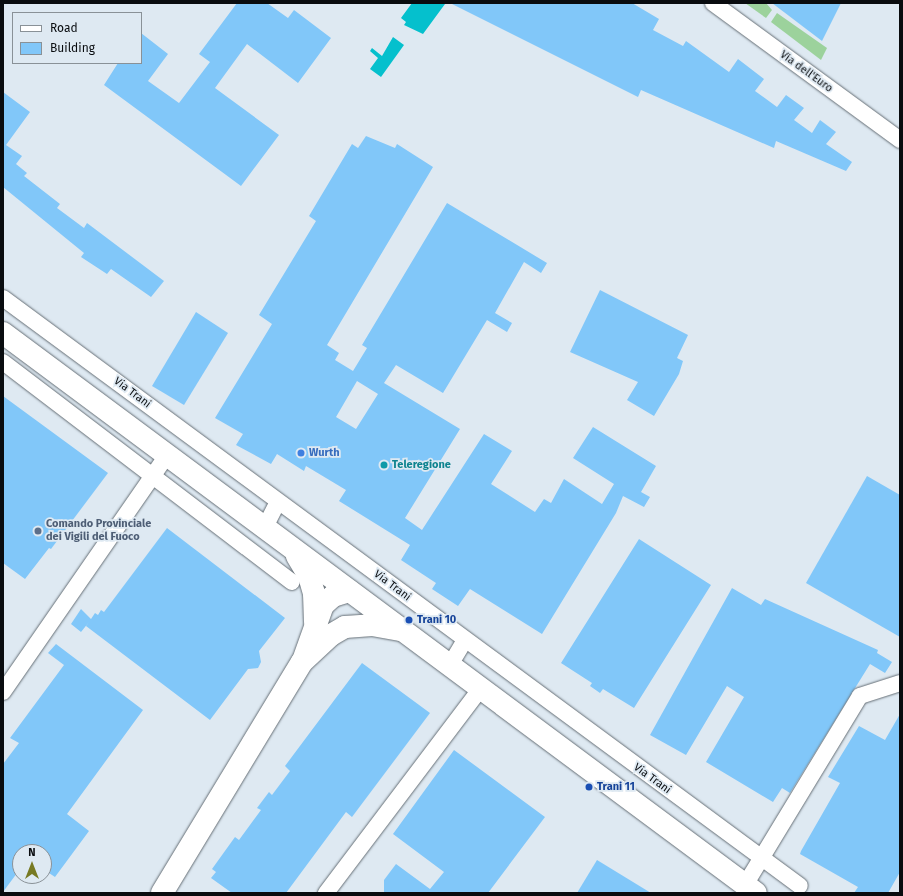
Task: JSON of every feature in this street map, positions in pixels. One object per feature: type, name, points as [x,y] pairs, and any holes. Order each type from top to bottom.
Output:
[{"type":"main road","points":[[3,333],[264,529],[349,590],[750,889]]},
{"type":"main road","points":[[293,550],[309,576],[314,592],[314,626]]},
{"type":"main road","points":[[162,893],[302,662],[314,626],[326,602],[337,594],[349,590]]},
{"type":"main road","points":[[302,662],[338,629],[348,609],[349,590]]},
{"type":"main road","points":[[338,629],[362,624],[404,631]]},
{"type":"street","name":"Via dell'Euro","points":[[713,3],[900,140]]},
{"type":"street","name":"Via Trani","points":[[4,300],[800,886]]},
{"type":"street","points":[[3,362],[292,582]]},
{"type":"street","points":[[3,692],[167,455]]},
{"type":"street","points":[[264,529],[278,502]]},
{"type":"street","points":[[450,665],[465,640]]},
{"type":"street","points":[[750,889],[760,858],[860,696],[900,683]]},
{"type":"street","points":[[326,893],[481,688]]},
{"type":"green space","points":[[745,3],[766,3],[772,10],[766,18]]},
{"type":"green space","points":[[777,13],[827,48],[821,60],[771,22]]},
{"type":"water","points":[[412,3],[445,4],[423,34],[404,25],[406,22],[401,18]]},
{"type":"water","points":[[393,37],[404,45],[381,77],[370,69],[378,58],[370,51],[372,48],[382,56]]},
{"type":"building","points":[[237,3],[267,3],[288,18],[294,10],[331,38],[298,83],[247,44],[215,88],[279,135],[241,186],[104,85],[117,64],[142,64],[142,34],[168,54],[148,81],[179,103],[210,62],[199,54]]},
{"type":"building","points":[[450,3],[632,3],[659,19],[653,30],[683,46],[686,41],[729,72],[738,59],[764,79],[755,91],[777,107],[786,95],[804,108],[794,120],[812,133],[820,120],[836,132],[826,144],[852,162],[846,171],[776,141],[774,148],[641,90],[638,97]]},
{"type":"building","points":[[772,3],[841,3],[822,41]]},
{"type":"building","points":[[3,92],[30,112],[6,145],[22,156],[16,164],[27,173],[24,176],[60,204],[57,208],[84,228],[87,223],[164,281],[151,297],[111,269],[107,274],[81,257],[84,253],[3,187]]},
{"type":"building","points":[[366,136],[395,148],[397,144],[433,167],[327,345],[339,353],[335,360],[353,371],[367,348],[362,345],[447,203],[547,263],[541,273],[524,262],[495,313],[512,323],[507,332],[487,320],[443,393],[396,365],[384,383],[460,429],[405,518],[422,530],[484,434],[512,451],[491,484],[535,512],[544,499],[551,503],[564,479],[602,504],[614,484],[573,458],[593,427],[656,466],[641,492],[650,497],[644,507],[623,496],[616,513],[542,634],[470,589],[458,606],[432,589],[436,583],[401,560],[410,545],[339,501],[346,490],[306,466],[304,471],[277,454],[271,464],[236,445],[243,434],[215,418],[272,324],[259,315],[316,221],[309,216],[352,144],[358,148]],"holes":[[[357,381],[378,394],[356,429],[336,417]]]},
{"type":"building","points":[[600,290],[688,335],[677,358],[683,361],[679,374],[654,416],[627,400],[638,382],[570,352]]},
{"type":"building","points":[[196,312],[228,333],[184,405],[152,386]]},
{"type":"building","points":[[3,396],[108,473],[51,549],[49,548],[25,579],[3,563]]},
{"type":"building","points":[[867,476],[900,495],[900,637],[806,583]]},
{"type":"building","points":[[167,528],[285,618],[259,651],[261,662],[258,668],[248,669],[210,720],[86,626],[89,622],[81,632],[71,624],[81,609],[91,619],[95,613],[98,615],[101,610],[104,612]]},
{"type":"building","points":[[639,539],[711,585],[634,708],[603,689],[600,693],[590,686],[592,683],[561,663]]},
{"type":"building","points":[[732,588],[761,605],[765,599],[878,650],[877,653],[892,662],[885,673],[870,664],[790,793],[782,788],[773,802],[706,762],[744,697],[727,686],[686,755],[650,735]]},
{"type":"building","points":[[56,644],[143,710],[67,814],[89,831],[55,877],[52,875],[52,844],[12,844],[12,880],[3,892],[3,764],[19,743],[10,738],[64,665],[48,653]]},
{"type":"building","points":[[362,663],[430,713],[352,817],[346,812],[286,893],[232,893],[211,878],[216,872],[212,869],[235,837],[239,840],[261,810],[257,808],[269,792],[272,795],[290,771],[285,766]]},
{"type":"building","points":[[900,714],[900,872],[888,893],[854,893],[858,887],[800,854],[840,783],[828,777],[859,726],[885,740]]},
{"type":"building","points":[[454,750],[545,817],[488,893],[384,893],[384,880],[396,864],[430,889],[444,872],[393,834]]},
{"type":"building","points":[[597,860],[651,893],[577,893]]},
{"type":"place","name":"Wurth","points":[[301,453]]},
{"type":"place","name":"Teleregione","points":[[384,465]]},
{"type":"place","name":"Comando Provinciale dei Vigili del Fuoco","points":[[38,531]]},
{"type":"place","name":"Trani 10","points":[[409,620]]},
{"type":"place","name":"Trani 11","points":[[589,787]]}]
